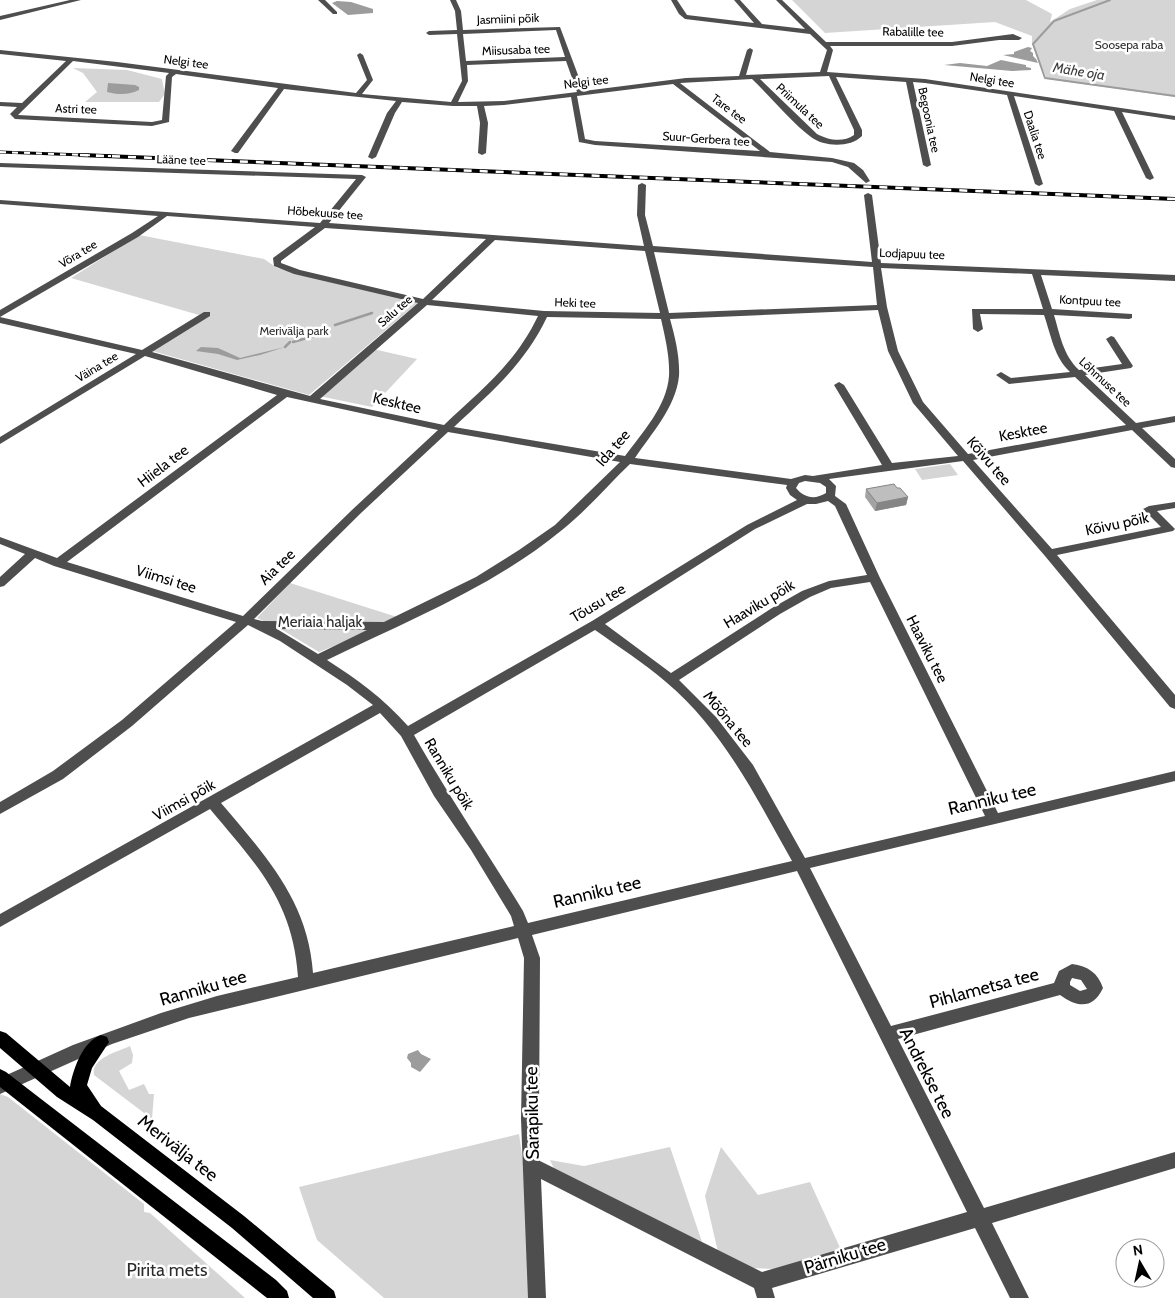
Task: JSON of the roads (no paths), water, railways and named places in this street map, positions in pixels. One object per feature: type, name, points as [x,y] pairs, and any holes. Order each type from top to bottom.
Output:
[{"type":"main road","name":"Merivälja tee","points":[[0,1038],[63,1092],[99,1114],[238,1222],[327,1298]]},
{"type":"main road","points":[[99,1114],[78,1087],[80,1072],[86,1059],[101,1042]]},
{"type":"main road","points":[[2,1081],[269,1287],[280,1298]]},
{"type":"street","points":[[0,18],[78,0]]},
{"type":"street","points":[[321,0],[335,13]]},
{"type":"street","points":[[453,0],[458,10],[465,81],[453,104]]},
{"type":"street","points":[[674,0],[681,13],[686,17],[812,32]]},
{"type":"street","points":[[737,0],[761,26]]},
{"type":"street","points":[[779,0],[826,44],[830,52],[824,64],[823,74]]},
{"type":"street","name":"Jasmiini põik","points":[[430,33],[558,28],[569,59]]},
{"type":"street","name":"Rabalille tee","points":[[826,44],[952,44],[999,38]]},
{"type":"street","points":[[742,77],[750,50]]},
{"type":"street","name":"Nelgi tee","points":[[0,52],[174,72],[281,88],[453,104],[480,104],[574,96],[675,82],[753,76],[823,74],[908,79],[1175,118]]},
{"type":"street","points":[[357,96],[370,80],[360,55]]},
{"type":"street","name":"Astri tee","points":[[72,59],[14,114],[15,117],[152,124],[165,122],[169,76],[174,72]]},
{"type":"street","points":[[569,59],[579,90],[583,94]]},
{"type":"street","name":"Miisusaba tee","points":[[463,63],[569,59]]},
{"type":"street","points":[[794,74],[824,64]]},
{"type":"street","name":"Priimula tee","points":[[753,76],[814,136],[832,142],[851,141],[858,136],[858,130],[832,75]]},
{"type":"street","name":"Begoonia tee","points":[[908,79],[927,165]]},
{"type":"street","name":"Tare tee","points":[[675,82],[768,154]]},
{"type":"street","points":[[235,151],[281,88]]},
{"type":"street","name":"Daalia tee","points":[[1010,94],[1040,184]]},
{"type":"street","name":"Suur-Gerbera tee","points":[[574,96],[582,140],[595,143],[832,160],[851,165],[860,172],[866,181]]},
{"type":"street","points":[[372,157],[391,113],[400,100]]},
{"type":"street","points":[[0,104],[25,105]]},
{"type":"street","points":[[480,104],[484,123],[482,153]]},
{"type":"street","points":[[1117,110],[1150,178]]},
{"type":"street","name":"Lääne tee","points":[[0,165],[362,177],[322,226]]},
{"type":"street","name":"Ida tee","points":[[316,660],[480,580],[523,553],[558,526],[628,460],[665,406],[674,377],[672,345],[641,215],[642,185]]},
{"type":"street","name":"Kõivu tee","points":[[868,195],[882,306],[892,351],[918,403],[1049,554],[1175,704]]},
{"type":"street","points":[[0,208],[4,202]]},
{"type":"street","name":"Hõbekuuse tee","points":[[4,202],[649,250]]},
{"type":"street","name":"Võra tee","points":[[0,314],[135,235],[166,213]]},
{"type":"street","name":"Heki tee","points":[[322,226],[276,260],[276,264],[285,269],[425,302],[544,314],[665,316],[839,310],[882,306]]},
{"type":"street","name":"Salu tee","points":[[312,400],[425,302],[492,238]]},
{"type":"street","name":"Lodjapuu tee","points":[[649,250],[876,265],[1175,278]]},
{"type":"street","name":"Lõhmuse tee","points":[[1036,272],[1061,354],[1066,363],[1175,465]]},
{"type":"street","name":"Kontpuu tee","points":[[978,329],[975,312],[1048,312],[1129,316]]},
{"type":"street","name":"Väina tee","points":[[0,441],[207,314]]},
{"type":"street","name":"Aia tee","points":[[0,808],[58,775],[127,723],[245,621],[357,511],[514,364],[532,339],[544,314]]},
{"type":"street","name":"Kesktee","points":[[0,320],[145,353],[285,394],[446,429],[628,460],[793,483],[805,478],[965,458],[1175,420]]},
{"type":"street","points":[[1000,375],[1010,381],[1128,366],[1111,339]]},
{"type":"street","points":[[840,385],[889,467]]},
{"type":"street","name":"Hiiela tee","points":[[58,563],[285,394]]},
{"type":"street","name":"Haaviku tee","points":[[817,478],[831,486],[829,497],[840,504],[874,578],[994,819]]},
{"type":"street","points":[[793,483],[792,492],[806,500]]},
{"type":"street","name":"Tõusu tee","points":[[406,733],[596,624],[751,528],[806,500],[818,501],[829,497]]},
{"type":"street","name":"Kõivu põik","points":[[1049,554],[1168,529],[1149,509],[1175,505]]},
{"type":"street","name":"Viimsi tee","points":[[0,540],[58,563],[260,625],[284,638],[316,660]]},
{"type":"street","points":[[0,583],[33,554]]},
{"type":"street","name":"Haaviku põik","points":[[670,679],[776,610],[806,594],[829,585],[874,578]]},
{"type":"street","name":"Mõõna tee","points":[[596,624],[670,679],[711,720],[748,769],[800,865]]},
{"type":"street","name":"Ida tee","points":[[260,625],[388,626]]},
{"type":"street","name":"Ranniku põik","points":[[316,660],[352,682],[382,706],[406,733],[439,792],[476,846],[518,915],[524,930]]},
{"type":"street","name":"Viimsi põik","points":[[0,921],[213,803],[382,706]]},
{"type":"street","name":"Ranniku tee","points":[[2,1081],[101,1042],[202,1007],[306,980],[1175,776]]},
{"type":"street","points":[[213,803],[272,875],[296,923],[305,963],[306,980]]},
{"type":"street","name":"Andrekse tee","points":[[800,865],[1020,1298]]},
{"type":"street","name":"Sarapiku tee","points":[[524,930],[532,958],[530,1119],[537,1298]]},
{"type":"street","name":"Pihlametsa tee","points":[[886,1035],[1063,988]]},
{"type":"street","name":"Pärniku tee","points":[[533,1166],[764,1290],[978,1216],[1175,1160]]},
{"type":"waterway","name":"Mähe oja","points":[[1110,0],[1054,21],[1033,44],[1045,78],[1175,96]]},
{"type":"waterway","points":[[335,325],[372,313]]},
{"type":"waterway","points":[[293,342],[314,336],[329,328]]},
{"type":"waterway","points":[[285,347],[290,342]]},
{"type":"railway","points":[[0,152],[111,156]]},
{"type":"railway","points":[[80,155],[1175,199]]},
{"type":"park label","name":"Soosepa raba","points":[[1129,45]]},
{"type":"park label","name":"Merivälja park","points":[[294,331]]},
{"type":"park label","name":"Meriaia haljak","points":[[320,622]]},
{"type":"park label","name":"Pirita mets","points":[[167,1270]]}]
